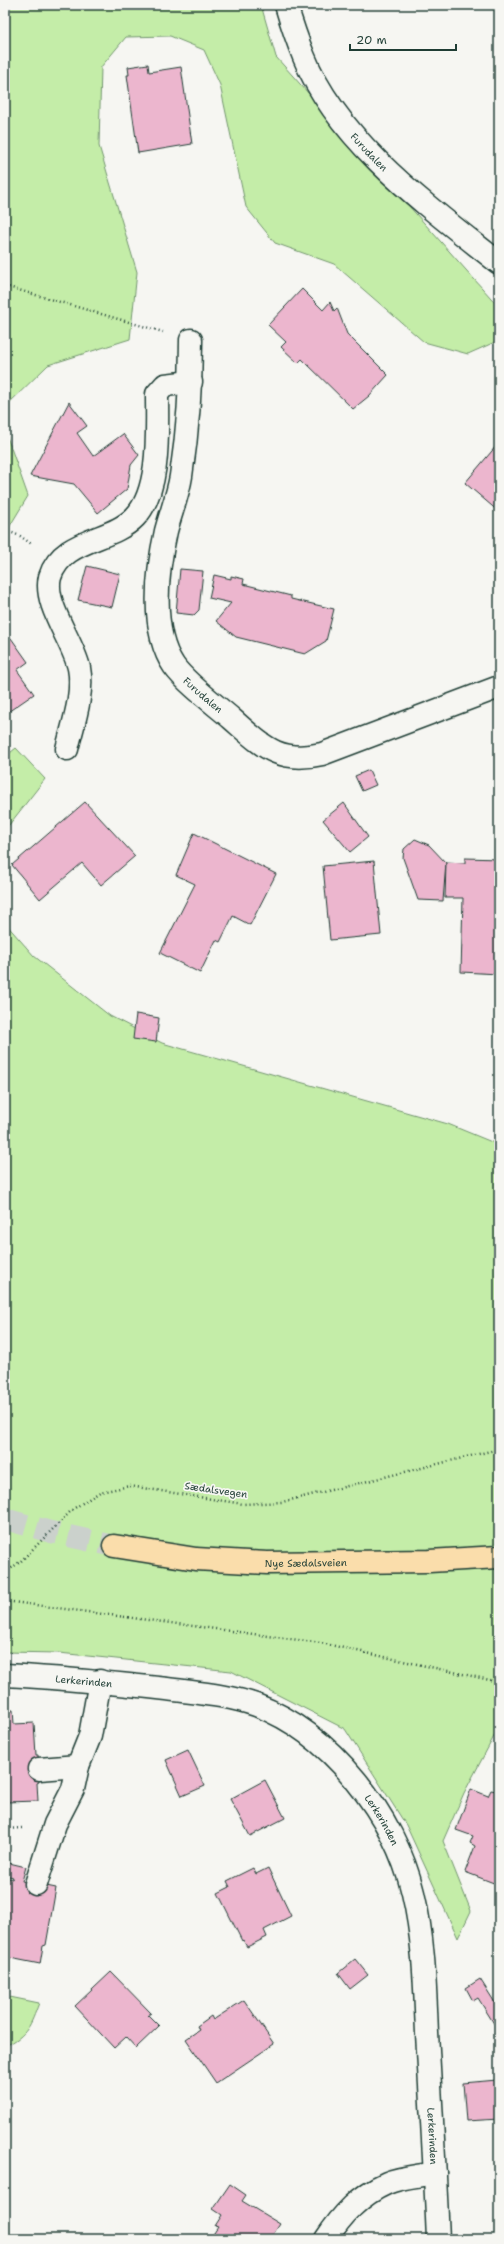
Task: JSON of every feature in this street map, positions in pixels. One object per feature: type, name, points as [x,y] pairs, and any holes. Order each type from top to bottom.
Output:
[{"type":"main road","name":"Nye Sædalsveien","points":[[114,1546],[196,1559],[267,1563],[429,1561],[499,1557]]},
{"type":"street","name":"Furudalen","points":[[286,5],[304,58],[324,95],[354,136],[385,169],[499,263]]},
{"type":"street","name":"Furudalen","points":[[190,340],[191,382],[187,435],[180,488],[166,532],[158,590],[157,618],[164,646],[175,667],[273,753],[294,757],[308,757],[322,754],[499,687]]},
{"type":"street","points":[[67,749],[76,713],[80,670],[71,644],[52,603],[49,589],[50,577],[58,563],[80,544],[123,527],[135,517],[147,494],[155,468],[157,446],[157,394],[165,384],[191,382]]},
{"type":"street","name":"Lerkerinden","points":[[5,1675],[100,1681],[218,1696],[256,1705],[288,1721],[327,1749],[362,1787],[396,1844],[413,1891],[422,1942],[438,2239]]},
{"type":"street","points":[[36,1884],[55,1824],[74,1789],[78,1766],[90,1736],[100,1681]]},
{"type":"street","points":[[39,1770],[78,1766]]},
{"type":"street","points":[[326,2239],[339,2220],[362,2197],[388,2183],[435,2173]]},
{"type":"path","points":[[5,286],[190,340]]},
{"type":"path","name":"Sædalsvegen","points":[[5,1573],[21,1561],[72,1508],[100,1492],[130,1486],[243,1504],[282,1502],[499,1449]]},
{"type":"path","points":[[5,1601],[321,1643],[499,1682]]},
{"type":"green space","points":[[5,5],[261,5],[276,57],[499,307],[499,328],[495,342],[468,354],[424,342],[334,264],[275,243],[246,207],[220,85],[204,50],[170,36],[126,37],[101,67],[99,146],[137,272],[130,339],[48,365],[5,407]]},
{"type":"green space","points":[[5,431],[28,496],[5,534]]},
{"type":"green space","points":[[16,748],[45,779],[5,830],[5,757]]},
{"type":"green space","points":[[5,923],[34,956],[110,1016],[162,1043],[448,1124],[499,1145],[499,1727],[464,1793],[443,1841],[471,1911],[458,1938],[406,1825],[345,1729],[231,1671],[59,1653],[5,1652]]},
{"type":"green space","points":[[5,1996],[39,2003],[27,2029],[19,2038],[5,2046]]},
{"type":"building","points":[[148,64],[149,72],[181,67],[192,144],[138,153],[127,75],[129,75],[128,67]]},
{"type":"building","points":[[302,289],[323,310],[330,302],[334,311],[337,308],[347,334],[388,375],[369,396],[353,409],[302,359],[298,363],[281,347],[286,342],[268,325]]},
{"type":"building","points":[[69,402],[87,426],[77,433],[93,456],[123,434],[139,455],[131,465],[127,489],[98,513],[74,484],[30,476]]},
{"type":"building","points":[[497,445],[499,446],[499,512],[465,483]]},
{"type":"building","points":[[87,566],[120,574],[112,607],[78,600]]},
{"type":"building","points":[[180,569],[203,571],[199,610],[194,615],[176,613]]},
{"type":"building","points":[[214,575],[231,579],[231,576],[244,579],[243,584],[291,596],[291,599],[334,609],[326,641],[305,654],[236,637],[216,621],[231,603],[209,598]]},
{"type":"building","points":[[11,638],[28,662],[17,670],[34,694],[5,714],[5,641]]},
{"type":"building","points":[[369,770],[376,785],[362,791],[355,776]]},
{"type":"building","points":[[85,802],[135,856],[101,885],[82,863],[40,899],[12,865]]},
{"type":"building","points":[[344,803],[368,837],[350,852],[323,820]]},
{"type":"building","points":[[194,833],[276,874],[250,925],[233,916],[220,942],[216,940],[200,973],[160,953],[195,884],[176,875]]},
{"type":"building","points":[[415,839],[429,845],[446,863],[443,901],[418,900],[403,858],[404,849]]},
{"type":"building","points":[[465,858],[499,859],[499,974],[461,972],[463,898],[445,898],[446,862],[465,863]]},
{"type":"building","points":[[374,861],[381,935],[330,940],[323,866]]},
{"type":"building","points":[[136,1014],[159,1018],[156,1042],[133,1039]]},
{"type":"building","points":[[5,1710],[13,1710],[14,1724],[34,1723],[36,1755],[38,1755],[39,1769],[39,1782],[37,1783],[38,1801],[5,1802]]},
{"type":"building","points":[[188,1750],[205,1786],[182,1796],[166,1760]]},
{"type":"building","points":[[265,1780],[285,1818],[250,1836],[230,1799]]},
{"type":"building","points":[[499,1784],[499,1885],[465,1872],[475,1846],[470,1843],[473,1836],[456,1830],[471,1789],[488,1796],[491,1790],[496,1791]]},
{"type":"building","points":[[5,1862],[26,1867],[22,1881],[56,1888],[46,1945],[43,1946],[40,1964],[5,1957],[5,1877],[12,1879],[13,1877],[5,1875]]},
{"type":"building","points":[[253,1868],[256,1874],[268,1868],[291,1916],[264,1930],[267,1937],[247,1947],[243,1940],[242,1941],[218,1893],[230,1887],[227,1881]]},
{"type":"building","points":[[355,1959],[368,1975],[350,1989],[338,1973]]},
{"type":"building","points":[[111,1972],[151,2013],[148,2015],[159,2026],[136,2048],[126,2037],[114,2048],[75,2006]]},
{"type":"building","points":[[480,1979],[499,2009],[498,2030],[478,1998],[473,2001],[466,1988]]},
{"type":"building","points":[[244,2000],[274,2044],[216,2083],[186,2039],[199,2030],[197,2026],[211,2016],[213,2020]]},
{"type":"building","points":[[497,2080],[499,2082],[499,2119],[466,2121],[463,2083]]},
{"type":"building","points":[[230,2184],[246,2195],[242,2201],[280,2224],[270,2239],[210,2239],[218,2227],[215,2226],[222,2215],[213,2209]]},
{"type":"tunnel","points":[[5,1519],[51,1532],[114,1546]]}]
